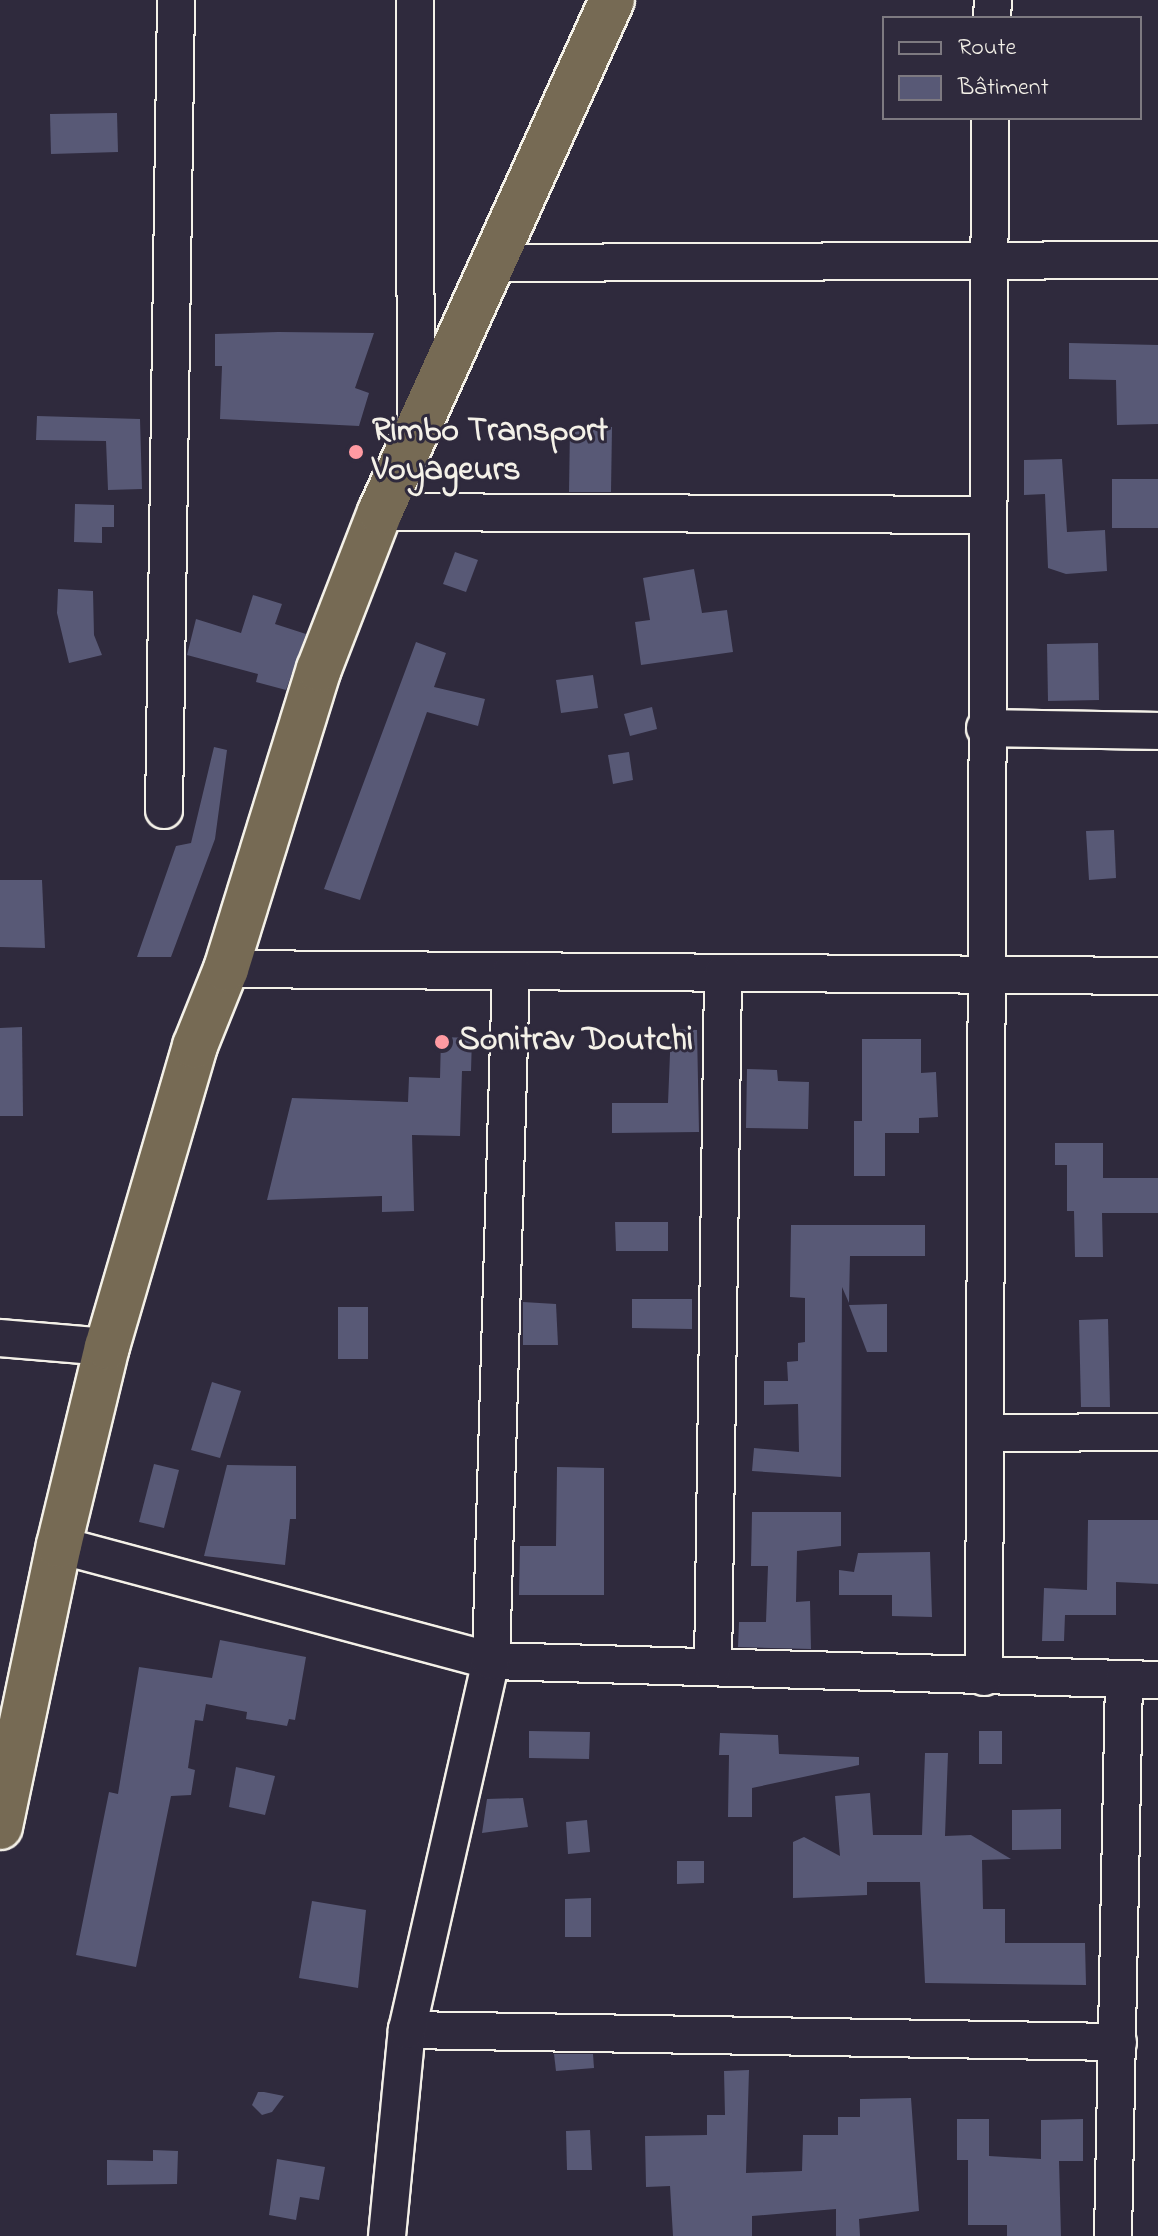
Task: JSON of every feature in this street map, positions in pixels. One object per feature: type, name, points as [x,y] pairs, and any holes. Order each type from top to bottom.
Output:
[{"type":"highway","points":[[2,1808],[26,1716],[59,1545],[107,1347],[195,1046],[226,969],[319,669],[380,512],[612,0]]},
{"type":"street","points":[[164,810],[176,0]]},
{"type":"street","points":[[415,0],[416,433]]},
{"type":"street","points":[[984,1677],[985,515],[990,120]]},
{"type":"street","points":[[495,263],[1158,260]]},
{"type":"street","points":[[380,512],[985,515]]},
{"type":"street","points":[[985,728],[1158,731]]},
{"type":"street","points":[[226,969],[1158,976]]},
{"type":"street","points":[[387,2236],[407,2030],[491,1661],[511,972]]},
{"type":"street","points":[[713,1667],[723,973]]},
{"type":"street","points":[[0,1338],[107,1347]]},
{"type":"street","points":[[985,1433],[1158,1432]]},
{"type":"street","points":[[59,1545],[491,1661],[1141,1679],[1118,2042],[1113,2236]]},
{"type":"street","points":[[407,2030],[1118,2042]]},
{"type":"building","points":[[117,113],[118,152],[51,154],[50,114]]},
{"type":"building","points":[[374,333],[355,388],[369,393],[359,426],[220,419],[222,366],[215,366],[215,334]]},
{"type":"building","points":[[1069,343],[1158,345],[1158,424],[1117,425],[1116,380],[1069,379]]},
{"type":"building","points":[[37,416],[140,419],[142,489],[108,490],[106,441],[36,440]]},
{"type":"building","points":[[570,427],[612,427],[611,492],[569,492]]},
{"type":"building","points":[[1062,459],[1067,532],[1105,530],[1107,571],[1066,574],[1048,568],[1045,494],[1024,495],[1024,460]]},
{"type":"building","points":[[1112,479],[1158,479],[1158,528],[1112,528]]},
{"type":"building","points":[[75,504],[114,505],[114,527],[102,527],[102,543],[74,542]]},
{"type":"building","points":[[455,552],[478,560],[466,592],[443,584]]},
{"type":"building","points":[[694,569],[702,613],[727,610],[733,652],[641,665],[635,622],[650,620],[643,578]]},
{"type":"building","points":[[58,589],[93,591],[94,635],[102,655],[69,663],[57,613]]},
{"type":"building","points":[[253,595],[282,604],[275,624],[306,634],[286,690],[256,682],[258,674],[187,655],[196,619],[241,633]]},
{"type":"building","points":[[416,642],[446,653],[434,687],[485,699],[478,726],[427,712],[360,900],[324,889]]},
{"type":"building","points":[[1098,643],[1099,700],[1048,701],[1047,644]]},
{"type":"building","points":[[593,675],[598,708],[561,713],[556,680]]},
{"type":"building","points":[[652,707],[657,729],[630,736],[624,714]]},
{"type":"building","points":[[214,747],[227,750],[215,839],[171,957],[137,957],[176,846],[191,843]]},
{"type":"building","points":[[629,752],[633,780],[613,784],[608,755]]},
{"type":"building","points":[[1114,830],[1116,878],[1089,880],[1086,831]]},
{"type":"building","points":[[0,880],[42,880],[45,948],[0,947]]},
{"type":"building","points":[[22,1027],[23,1116],[0,1116],[0,1028]]},
{"type":"building","points":[[671,1029],[697,1030],[699,1132],[612,1133],[612,1103],[668,1103]]},
{"type":"building","points":[[441,1037],[472,1038],[471,1071],[462,1071],[460,1136],[412,1135],[414,1211],[382,1212],[382,1196],[267,1200],[292,1098],[408,1102],[409,1077],[440,1078]]},
{"type":"building","points":[[862,1039],[921,1039],[921,1073],[936,1072],[938,1117],[919,1118],[919,1133],[885,1133],[885,1176],[854,1176],[854,1121],[862,1121]]},
{"type":"building","points":[[747,1069],[777,1070],[778,1081],[809,1082],[808,1129],[746,1128]]},
{"type":"building","points":[[1055,1143],[1103,1143],[1103,1178],[1158,1178],[1158,1213],[1102,1213],[1103,1257],[1075,1257],[1074,1211],[1067,1211],[1067,1165],[1055,1165]]},
{"type":"building","points":[[615,1222],[668,1222],[668,1251],[616,1251]]},
{"type":"building","points":[[791,1225],[925,1225],[925,1256],[850,1256],[849,1303],[842,1287],[841,1477],[752,1471],[754,1448],[799,1452],[798,1404],[764,1405],[764,1381],[788,1381],[787,1362],[798,1361],[798,1343],[805,1342],[805,1298],[790,1297]]},
{"type":"building","points":[[632,1299],[692,1299],[692,1329],[632,1328]]},
{"type":"building","points":[[523,1302],[556,1304],[558,1345],[523,1345]]},
{"type":"building","points":[[887,1304],[887,1352],[867,1352],[849,1305]]},
{"type":"building","points":[[338,1307],[368,1307],[368,1359],[338,1359]]},
{"type":"building","points":[[1108,1319],[1110,1407],[1081,1407],[1079,1320]]},
{"type":"building","points":[[212,1382],[241,1391],[220,1458],[191,1450]]},
{"type":"building","points":[[154,1464],[179,1470],[164,1528],[139,1522]]},
{"type":"building","points":[[227,1465],[296,1466],[296,1519],[290,1519],[285,1565],[204,1556]]},
{"type":"building","points":[[557,1467],[604,1468],[604,1595],[519,1595],[520,1546],[556,1546]]},
{"type":"building","points":[[752,1512],[841,1512],[841,1546],[797,1551],[796,1602],[810,1601],[811,1649],[738,1647],[739,1622],[766,1622],[768,1566],[751,1566]]},
{"type":"building","points":[[1088,1520],[1158,1520],[1158,1584],[1116,1582],[1116,1615],[1065,1615],[1064,1641],[1042,1641],[1044,1588],[1087,1590]]},
{"type":"building","points":[[930,1552],[932,1617],[892,1616],[892,1595],[839,1595],[839,1570],[854,1572],[858,1553]]},
{"type":"building","points":[[220,1640],[306,1657],[295,1720],[289,1719],[287,1726],[246,1719],[247,1712],[206,1704],[203,1721],[195,1720],[188,1768],[195,1770],[191,1795],[171,1796],[136,1967],[76,1955],[109,1792],[118,1794],[139,1667],[212,1678]]},
{"type":"building","points":[[529,1731],[590,1732],[589,1759],[529,1758]]},
{"type":"building","points":[[979,1731],[1002,1731],[1002,1764],[979,1764]]},
{"type":"building","points":[[720,1733],[778,1735],[779,1754],[859,1757],[859,1765],[752,1788],[752,1817],[728,1817],[729,1755],[719,1755]]},
{"type":"building","points":[[925,1753],[948,1753],[945,1836],[971,1835],[1011,1859],[982,1860],[983,1909],[1005,1909],[1005,1943],[1085,1943],[1086,1985],[925,1983],[920,1882],[867,1882],[867,1895],[793,1898],[793,1842],[804,1837],[840,1856],[835,1796],[870,1793],[873,1835],[922,1835]]},
{"type":"building","points":[[236,1767],[275,1776],[265,1815],[229,1807]]},
{"type":"building","points":[[523,1798],[528,1827],[482,1833],[487,1799]]},
{"type":"building","points":[[1061,1809],[1061,1849],[1012,1850],[1012,1810]]},
{"type":"building","points":[[587,1820],[590,1852],[568,1854],[566,1822]]},
{"type":"building","points":[[677,1861],[704,1861],[704,1883],[677,1884]]},
{"type":"building","points":[[591,1898],[591,1937],[565,1937],[565,1899]]},
{"type":"building","points":[[312,1901],[366,1910],[358,1988],[299,1978]]},
{"type":"building","points":[[554,2054],[593,2054],[594,2068],[556,2071]]},
{"type":"building","points":[[749,2070],[746,2173],[802,2171],[803,2135],[838,2135],[838,2117],[860,2117],[860,2099],[911,2098],[919,2211],[859,2219],[860,2236],[836,2236],[836,2209],[752,2216],[752,2236],[673,2236],[670,2186],[646,2187],[645,2136],[707,2135],[707,2115],[725,2115],[724,2071]]},
{"type":"building","points":[[258,2092],[284,2096],[272,2112],[262,2115],[252,2105]]},
{"type":"building","points":[[957,2119],[989,2119],[989,2156],[1041,2159],[1041,2120],[1083,2119],[1083,2161],[1059,2161],[1061,2236],[1007,2236],[1007,2225],[968,2225],[968,2160],[957,2160]]},
{"type":"building","points":[[590,2130],[592,2170],[567,2170],[566,2131]]},
{"type":"building","points":[[153,2150],[178,2151],[177,2184],[107,2185],[107,2160],[153,2161]]},
{"type":"building","points":[[277,2159],[325,2167],[319,2200],[300,2197],[296,2220],[269,2215]]},
{"type":"place","name":"Rimbo Transport Voyageurs","points":[[356,452]]},
{"type":"place","name":"Sonitrav Doutchi","points":[[442,1042]]}]
